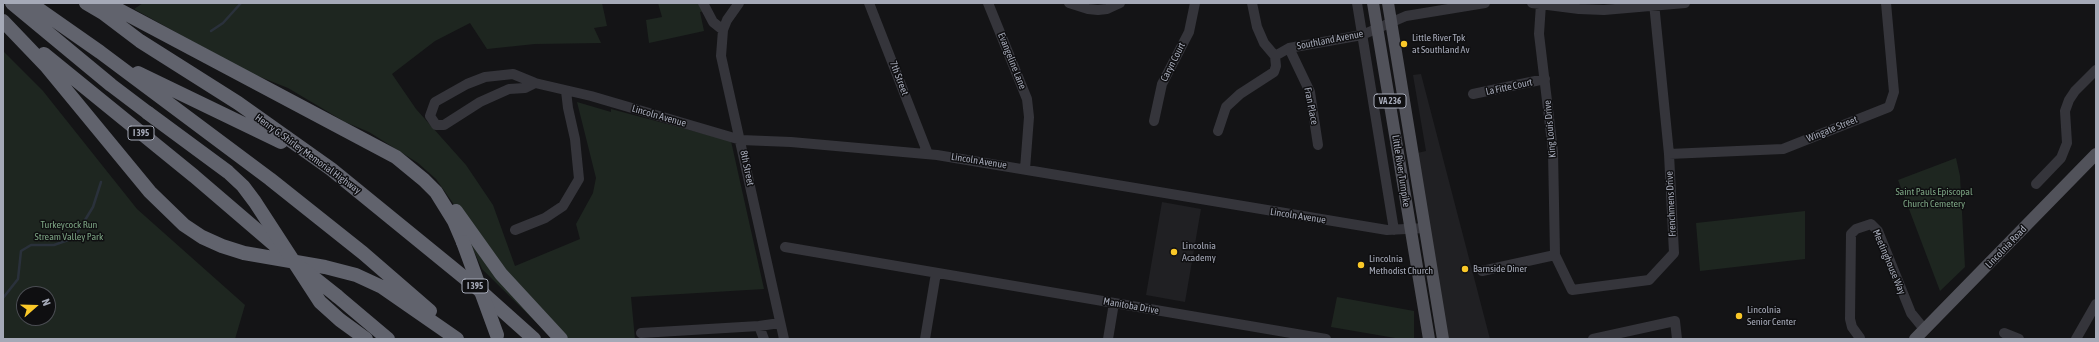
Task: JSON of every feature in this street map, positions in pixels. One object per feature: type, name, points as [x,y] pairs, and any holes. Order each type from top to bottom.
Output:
[{"type":"highway","points":[[12,3],[111,85],[228,172],[243,186],[262,212],[320,302],[340,320],[366,339]]},
{"type":"highway","points":[[30,3],[100,52],[276,184],[363,253],[462,339]]},
{"type":"highway","name":"Henry G. Shirley Memorial Highway","points":[[86,3],[140,41],[238,103],[331,169],[477,288],[534,339]]},
{"type":"highway","points":[[106,3],[377,146],[413,170],[440,191],[501,274],[561,339]]},
{"type":"highway","points":[[3,21],[47,67],[150,192],[184,225],[215,243],[244,253],[325,267],[356,275],[382,288],[457,339]]},
{"type":"highway","name":"I 395","points":[[3,21],[194,176],[388,339]]},
{"type":"highway","points":[[100,52],[177,93],[245,124],[331,169]]},
{"type":"highway","points":[[413,170],[436,192],[445,205],[463,242],[498,337]]},
{"type":"main road","name":"Little River Turnpike","points":[[1373,3],[1429,339]]},
{"type":"main road","name":"Little River Turnpike","points":[[1388,3],[1443,339]]},
{"type":"main road","name":"Lincolnia Road","points":[[1915,339],[1961,294],[2096,154]]},
{"type":"street","points":[[703,3],[713,22],[723,30],[727,20],[738,3]]},
{"type":"street","name":"7th Street","points":[[869,3],[928,154]]},
{"type":"street","name":"Evangeline Lane","points":[[988,3],[1027,99],[1029,117],[1025,169]]},
{"type":"street","points":[[1069,3],[1088,9],[1098,10],[1120,3]]},
{"type":"street","name":"Caryn Court","points":[[1154,121],[1162,84],[1189,32],[1195,3]]},
{"type":"street","points":[[1218,131],[1222,115],[1231,102],[1240,94],[1274,72],[1276,66],[1275,56],[1264,44],[1257,27],[1252,3]]},
{"type":"street","points":[[1357,3],[1394,230]]},
{"type":"street","name":"Southland Avenue","points":[[1275,56],[1289,48],[1362,35],[1406,16],[1485,3]]},
{"type":"street","points":[[1537,4],[1604,10],[1654,4],[1685,3]]},
{"type":"street","name":"Wingate Street","points":[[1669,154],[1783,149],[1889,107],[1894,92],[1886,3]]},
{"type":"street","name":"King Louis Drive","points":[[1537,4],[1539,34],[1553,150],[1555,255]]},
{"type":"street","name":"Frenchmens Drive","points":[[1555,255],[1572,290],[1650,280],[1674,253],[1669,154],[1654,4]]},
{"type":"street","name":"8th Street","points":[[723,30],[721,56],[741,140],[784,339]]},
{"type":"street","name":"Fran Place","points":[[1289,48],[1310,92],[1318,145]]},
{"type":"street","points":[[2036,184],[2061,158],[2067,143],[2065,111],[2069,100],[2074,91],[2096,70]]},
{"type":"street","name":"Lincoln Avenue","points":[[535,83],[525,88],[509,89],[480,102],[444,125],[436,126],[430,116],[435,102],[467,84],[485,77],[513,74],[535,83],[566,92],[591,96],[741,140],[791,142],[928,154],[1294,215],[1394,230],[1425,228]]},
{"type":"street","name":"La Fitte Court","points":[[1473,94],[1545,79]]},
{"type":"street","points":[[515,230],[545,218],[563,206],[579,178],[575,138],[566,92]]},
{"type":"street","name":"Meetinghouse Way","points":[[1860,338],[1852,327],[1850,319],[1851,234],[1854,230],[1869,225],[1873,225],[1878,231],[1911,313],[1924,329]]},
{"type":"street","name":"Manitoba Drive","points":[[785,247],[1326,339]]},
{"type":"street","points":[[1482,271],[1555,255]]},
{"type":"street","points":[[925,339],[936,273]]},
{"type":"street","points":[[1108,339],[1114,303]]},
{"type":"street","points":[[2076,339],[2096,304]]},
{"type":"street","points":[[1593,339],[1675,321],[1677,339]]},
{"type":"street","points":[[641,333],[692,335],[780,323]]},
{"type":"street","points":[[760,326],[764,339]]},
{"type":"street","points":[[2004,332],[2019,339]]},
{"type":"shaded area","points":[[1421,74],[1490,339],[1447,339],[1413,154],[1426,151],[1413,75]]},
{"type":"shaded area","name":"Lincolnia Academy","points":[[1162,202],[1201,209],[1185,302],[1146,295]]},
{"type":"green space","points":[[143,3],[602,3],[607,26],[594,28],[601,43],[535,44],[487,49],[470,23],[435,41],[392,74],[416,109],[466,165],[493,205],[515,266],[580,239],[576,224],[593,193],[596,178],[577,102],[611,112],[611,109],[731,141],[764,289],[631,297],[635,339],[553,339],[482,269],[469,240],[462,216],[436,179],[418,163],[369,132],[345,122],[288,88],[248,72],[134,9]]},
{"type":"green space","points":[[658,3],[703,3],[705,11],[700,12],[704,31],[649,43],[646,20],[662,17]]},
{"type":"green space","name":"Turkeycock Run Stream Valley Park","points":[[3,51],[43,91],[137,209],[245,305],[235,339],[3,339]]},
{"type":"green space","name":"Saint Pauls Episcopal Church Cemetery","points":[[1956,158],[1960,176],[1965,267],[1940,291],[1898,180]]},
{"type":"green space","points":[[1805,211],[1805,259],[1700,271],[1696,223]]},
{"type":"green space","points":[[1337,297],[1414,311],[1414,339],[1401,339],[1331,327]]},
{"type":"waterway","points":[[211,31],[223,23],[241,3]]},
{"type":"waterway","points":[[3,298],[18,279],[21,251],[31,245],[54,245],[74,238],[93,207],[101,182]]},
{"type":"place","name":"Little River Tpk at Southland Av","points":[[1404,44]]},
{"type":"place","name":"Lincolnia Academy","points":[[1174,252]]},
{"type":"place","name":"Lincolnia Methodist Church","points":[[1361,265]]},
{"type":"place","name":"Barnside Diner","points":[[1465,269]]},
{"type":"place","name":"Lincolnia Senior Center","points":[[1739,316]]}]
